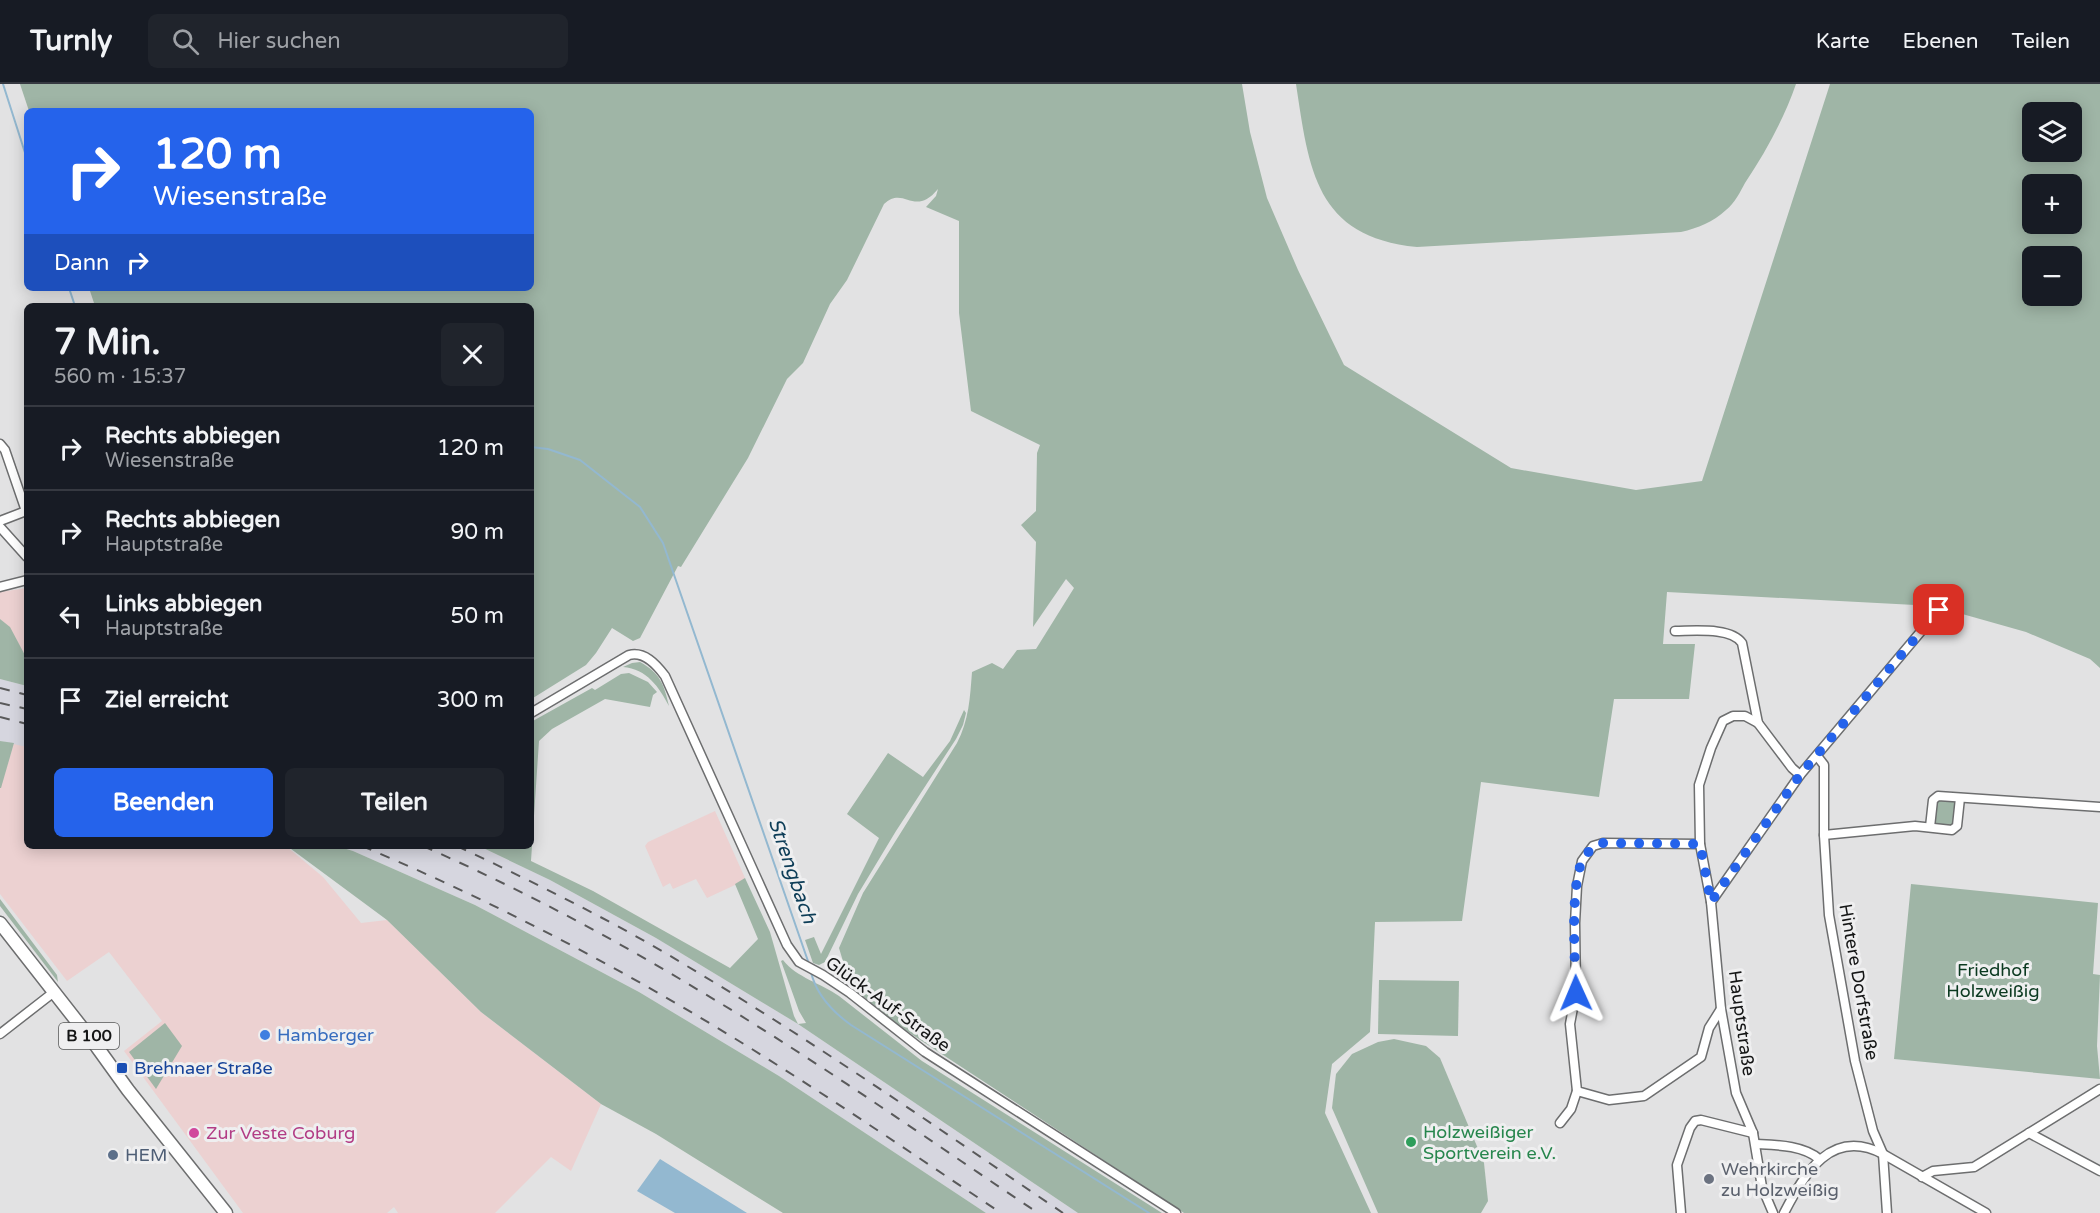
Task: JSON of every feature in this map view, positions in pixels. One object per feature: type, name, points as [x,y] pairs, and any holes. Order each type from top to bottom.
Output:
[{"type":"main road","name":"B 100","points":[[0,923],[226,1213]]},
{"type":"street","points":[[0,444],[5,450],[24,505]]},
{"type":"street","points":[[0,521],[24,512]]},
{"type":"street","points":[[0,527],[24,554]]},
{"type":"street","points":[[0,586],[24,581]]},
{"type":"street","points":[[1711,902],[1800,775],[1939,610]]},
{"type":"street","points":[[1675,630],[1725,633],[1737,637],[1742,644],[1758,723],[1792,768],[1800,775]]},
{"type":"street","name":"Glück-Auf-Straße","points":[[534,711],[628,655],[643,656],[658,666],[666,676],[787,945],[799,962],[850,993],[925,1052],[1176,1213]]},
{"type":"street","name":"Hauptstraße","points":[[1758,723],[1746,716],[1732,716],[1723,721],[1699,785],[1700,844],[1711,902],[1720,1009],[1736,1093],[1753,1133],[1762,1187],[1773,1213]]},
{"type":"street","name":"Hintere Dorfstraße","points":[[1817,756],[1824,765],[1824,835],[1829,915],[1853,1050],[1873,1131],[1883,1154],[1887,1213]]},
{"type":"street","points":[[1930,827],[1933,800],[1938,796],[2100,807]]},
{"type":"street","points":[[1824,835],[1915,826],[1952,830],[1957,826],[1960,798]]},
{"type":"street","points":[[1560,1123],[1570,1109],[1577,1091],[1570,1024],[1576,993],[1575,923],[1577,886],[1582,861],[1593,846],[1603,843],[1700,844]]},
{"type":"street","points":[[0,1034],[54,992]]},
{"type":"street","points":[[1577,1091],[1609,1100],[1644,1095],[1701,1057],[1709,1028],[1720,1009]]},
{"type":"street","points":[[1922,1177],[1927,1173],[1974,1167],[2100,1089]]},
{"type":"street","points":[[1681,1213],[1677,1165],[1690,1128],[1695,1121],[1701,1120],[1753,1133]]},
{"type":"street","points":[[2029,1133],[2100,1171]]},
{"type":"street","points":[[1756,1144],[1799,1149],[1819,1159]]},
{"type":"street","points":[[1784,1213],[1809,1170],[1819,1159],[1828,1152],[1859,1146],[1869,1147],[1883,1154],[1986,1213]]},
{"type":"street","points":[[1937,1185],[1942,1171]]},
{"type":"shaded area","points":[[24,588],[24,654],[10,628],[0,619],[0,592]]},
{"type":"shaded area","points":[[0,679],[24,685],[24,746],[0,741]]},
{"type":"shaded area","points":[[14,743],[24,746],[24,849],[290,849],[323,877],[361,923],[387,920],[481,1012],[601,1104],[571,1171],[551,1157],[495,1213],[398,1213],[394,1207],[387,1213],[243,1213],[124,1051],[162,1021],[109,952],[67,981],[0,894],[0,788]]},
{"type":"shaded area","points":[[715,811],[745,878],[707,898],[696,879],[673,889],[670,883],[663,887],[645,846],[648,842]]},
{"type":"shaded area","points":[[347,849],[485,849],[550,880],[656,938],[798,1024],[1078,1213],[986,1213],[779,1076],[639,992],[475,905]]},
{"type":"green space","points":[[20,84],[1242,84],[1250,132],[1267,198],[1298,270],[1344,365],[1511,468],[1636,490],[1702,481],[1830,84],[2100,84],[2100,668],[2090,659],[2026,632],[1934,606],[1667,592],[1663,644],[1695,644],[1689,699],[1614,699],[1599,797],[1481,782],[1462,921],[1375,922],[1370,1032],[1332,1064],[1325,1113],[1371,1213],[1184,1213],[902,1028],[854,989],[839,948],[863,893],[957,743],[970,700],[972,672],[992,663],[1003,669],[1017,650],[1036,649],[1074,588],[1066,579],[1033,627],[1036,542],[1021,525],[1036,511],[1037,453],[1040,445],[971,411],[959,313],[959,221],[926,207],[936,196],[938,189],[922,201],[898,198],[891,199],[884,204],[847,280],[830,304],[803,363],[787,379],[748,458],[681,567],[678,566],[640,638],[633,641],[612,628],[586,665],[534,697],[534,303],[94,303],[90,291],[534,291],[534,108],[28,108]]},
{"type":"green space","points":[[1296,84],[1796,84],[1774,135],[1737,197],[1721,214],[1705,224],[1681,232],[1417,247],[1383,241],[1357,229],[1337,213],[1323,194],[1313,170],[1306,144]]},
{"type":"green space","points":[[0,619],[10,627],[24,653],[24,685],[0,679]]},
{"type":"green space","points":[[640,662],[657,675],[669,706],[651,680],[639,671],[623,667]]},
{"type":"green space","points":[[629,673],[648,682],[657,692],[653,695],[650,707],[605,699],[552,729],[539,741],[534,816],[534,720],[592,688],[595,690],[621,674]]},
{"type":"green space","points":[[964,710],[966,713],[963,725],[956,739],[858,894],[825,962],[819,965],[813,963],[805,940],[814,937],[821,954],[879,838],[847,814],[888,753],[923,777],[950,741]]},
{"type":"green space","points":[[0,741],[14,743],[1,788],[0,788]]},
{"type":"green space","points":[[1935,800],[1957,801],[1953,825],[1950,827],[1932,825]]},
{"type":"green space","points":[[291,849],[347,849],[475,905],[639,992],[779,1076],[986,1213],[783,1213],[656,1134],[601,1104],[481,1012],[387,920]]},
{"type":"green space","points":[[485,849],[532,849],[531,861],[593,891],[730,968],[758,939],[735,884],[745,878],[770,932],[798,1024],[656,938],[550,880]]},
{"type":"green space","name":"Friedhof Holzweißig","points":[[1911,884],[2098,903],[2093,974],[2100,975],[2097,1046],[2100,1079],[1894,1059]]},
{"type":"green space","points":[[0,899],[57,975],[58,982],[0,906]]},
{"type":"green space","points":[[783,960],[802,976],[839,996],[922,1061],[1162,1213],[1078,1213],[798,1024],[806,1023],[799,1011],[781,961]]},
{"type":"green space","points":[[1379,980],[1459,981],[1458,1036],[1378,1034]]},
{"type":"green space","points":[[165,1023],[182,1046],[156,1089],[129,1052]]},
{"type":"green space","points":[[1394,1039],[1426,1046],[1440,1058],[1484,1163],[1488,1201],[1481,1213],[1378,1213],[1332,1108],[1336,1074],[1352,1054],[1378,1042]]},
{"type":"water","points":[[660,1159],[747,1213],[675,1213],[637,1191]]},
{"type":"waterway","name":"Strengbach","points":[[3,84],[24,150]]},
{"type":"waterway","name":"Strengbach","points":[[70,291],[74,303]]},
{"type":"waterway","name":"Strengbach","points":[[534,447],[548,449],[580,460],[640,507],[663,543],[809,964]]},
{"type":"waterway","name":"Strengbach","points":[[811,972],[826,1002],[851,1025],[1149,1213]]},
{"type":"railway","points":[[0,688],[24,694]]},
{"type":"railway","points":[[0,703],[24,708]]},
{"type":"railway","points":[[0,717],[24,723]]},
{"type":"railway","points":[[369,849],[513,916],[660,994],[790,1073],[1001,1213]]},
{"type":"railway","points":[[429,849],[564,914],[700,991],[828,1072],[1038,1213]]},
{"type":"railway","points":[[463,849],[602,918],[735,995],[924,1118],[1063,1213]]},
{"type":"place","name":"Hamberger","points":[[265,1035]]},
{"type":"place","name":"Brehnaer Straße","points":[[122,1068]]},
{"type":"place","name":"Zur Veste Coburg","points":[[194,1133]]},
{"type":"place","name":"Holzweißiger Sportverein e.V.","points":[[1411,1142]]},
{"type":"place","name":"HEM","points":[[113,1155]]},
{"type":"place","name":"Wehrkirche zu Holzweißig","points":[[1709,1179]]},
{"type":"route","points":[[1576,993],[1577,886],[1582,861],[1593,846],[1603,843],[1700,844],[1711,902],[1800,775],[1939,610]]}]
